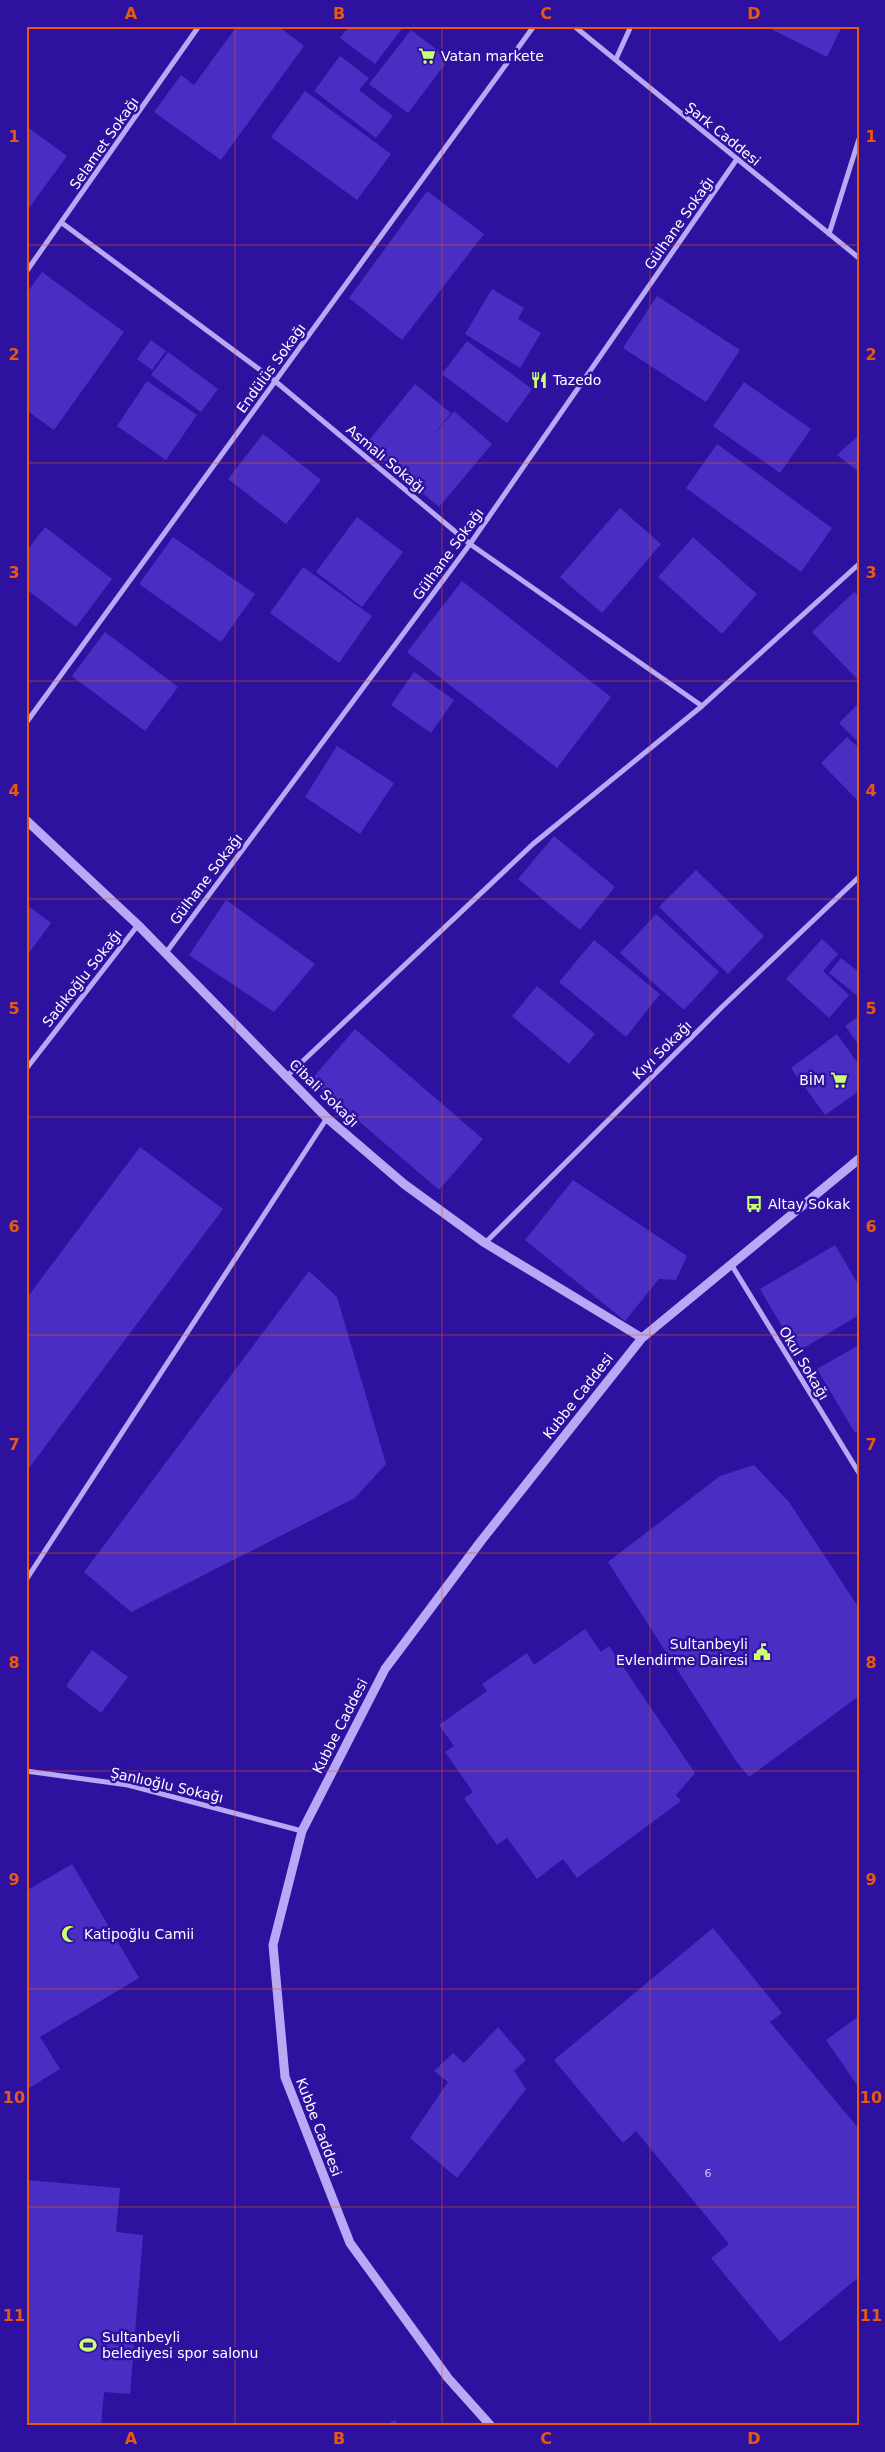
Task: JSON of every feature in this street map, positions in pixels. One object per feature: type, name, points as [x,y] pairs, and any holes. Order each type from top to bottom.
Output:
[{"type":"street","name":"Selamet Sokağı","points":[[26,272],[199,26]]},
{"type":"street","name":"Endülüs Sokağı","points":[[26,723],[534,26]]},
{"type":"street","name":"Şark Caddesi","points":[[574,26],[859,258]]},
{"type":"street","points":[[616,59],[631,26]]},
{"type":"street","points":[[829,234],[859,139]]},
{"type":"street","name":"Gülhane Sokağı","points":[[164,954],[470,544],[737,159]]},
{"type":"street","name":"Asmalı Sokağı","points":[[62,223],[276,381],[470,544],[702,706]]},
{"type":"street","points":[[287,1076],[533,844],[702,706],[859,564]]},
{"type":"street","name":"Cibali Sokağı","points":[[26,820],[138,925],[164,954],[327,1118],[404,1184],[485,1243],[642,1338]]},
{"type":"street","name":"Kıyı Sokağı","points":[[485,1243],[722,1007],[859,877]]},
{"type":"street","name":"Sadıkoğlu Sokağı","points":[[26,1069],[138,925]]},
{"type":"street","points":[[26,1580],[327,1118]]},
{"type":"street","name":"Kubbe Caddesi","points":[[491,2426],[448,2378],[350,2242],[285,2076],[273,1945],[302,1830],[385,1669],[481,1541],[642,1338],[859,1159]]},
{"type":"street","name":"Okul Sokağı","points":[[731,1264],[859,1473]]},
{"type":"street","name":"Şanlıoğlu Sokağı","points":[[26,1771],[128,1785],[302,1830]]},
{"type":"building","points":[[237,26],[278,26],[304,46],[221,160],[154,112],[181,75],[194,85]]},
{"type":"building","points":[[349,26],[404,26],[375,64],[340,38]]},
{"type":"building","points":[[765,26],[842,26],[827,57]]},
{"type":"building","points":[[411,30],[449,59],[408,113],[369,84]]},
{"type":"building","points":[[340,56],[369,78],[359,90],[393,116],[376,138],[314,91]]},
{"type":"building","points":[[305,91],[391,154],[357,200],[271,137]]},
{"type":"building","points":[[26,126],[67,156],[26,212]]},
{"type":"building","points":[[427,191],[484,234],[402,340],[349,298]]},
{"type":"building","points":[[42,272],[124,332],[54,430],[26,410],[26,294]]},
{"type":"building","points":[[492,289],[524,308],[518,319],[541,333],[520,368],[465,334]]},
{"type":"building","points":[[657,296],[740,350],[706,402],[623,348]]},
{"type":"building","points":[[151,340],[166,351],[152,370],[137,359]]},
{"type":"building","points":[[467,341],[532,389],[507,423],[442,374]]},
{"type":"building","points":[[168,352],[218,389],[201,412],[151,375]]},
{"type":"building","points":[[147,381],[197,415],[166,460],[117,426]]},
{"type":"building","points":[[744,382],[811,429],[780,473],[713,426]]},
{"type":"building","points":[[415,384],[451,413],[428,442],[454,411],[492,444],[439,507],[365,445]]},
{"type":"building","points":[[263,434],[321,480],[286,524],[228,479]]},
{"type":"building","points":[[859,435],[859,472],[837,455]]},
{"type":"building","points":[[717,444],[832,528],[801,572],[686,488]]},
{"type":"building","points":[[620,508],[661,544],[602,613],[560,577]]},
{"type":"building","points":[[357,517],[403,552],[362,607],[316,572]]},
{"type":"building","points":[[45,527],[112,579],[76,627],[26,589],[26,552]]},
{"type":"building","points":[[173,537],[255,594],[221,642],[139,584]]},
{"type":"building","points":[[693,537],[757,594],[722,634],[658,577]]},
{"type":"building","points":[[303,567],[372,616],[339,663],[270,613]]},
{"type":"building","points":[[462,581],[611,697],[557,768],[407,652]]},
{"type":"building","points":[[854,592],[859,596],[859,681],[812,632]]},
{"type":"building","points":[[105,632],[178,687],[145,731],[72,676]]},
{"type":"building","points":[[414,672],[454,700],[431,733],[391,705]]},
{"type":"building","points":[[859,703],[859,743],[839,723]]},
{"type":"building","points":[[847,737],[859,748],[859,802],[821,763]]},
{"type":"building","points":[[337,746],[394,783],[360,834],[305,797]]},
{"type":"building","points":[[554,836],[615,887],[580,930],[518,879]]},
{"type":"building","points":[[696,870],[764,936],[728,974],[659,907]]},
{"type":"building","points":[[226,900],[315,964],[274,1012],[189,955]]},
{"type":"building","points":[[26,904],[51,923],[26,957]]},
{"type":"building","points":[[656,914],[719,972],[684,1010],[620,953]]},
{"type":"building","points":[[822,939],[838,954],[823,971],[849,995],[829,1018],[786,979]]},
{"type":"building","points":[[594,940],[660,994],[626,1037],[559,982]]},
{"type":"building","points":[[841,958],[859,972],[859,997],[829,973]]},
{"type":"building","points":[[537,986],[595,1034],[569,1064],[512,1016]]},
{"type":"building","points":[[859,1016],[859,1045],[845,1026]]},
{"type":"building","points":[[355,1029],[483,1139],[439,1190],[311,1080]]},
{"type":"building","points":[[837,1034],[859,1065],[859,1091],[825,1115],[791,1068]]},
{"type":"building","points":[[140,1147],[223,1209],[26,1472],[26,1299]]},
{"type":"building","points":[[573,1180],[687,1256],[676,1280],[659,1279],[625,1321],[525,1240]]},
{"type":"building","points":[[835,1245],[859,1286],[859,1315],[797,1352],[760,1289]]},
{"type":"building","points":[[309,1271],[337,1297],[386,1464],[355,1498],[131,1612],[84,1572]]},
{"type":"building","points":[[859,1345],[859,1430],[855,1433],[817,1369]]},
{"type":"building","name":"Sultanbeyli Evlendirme Dairesi","points":[[754,1465],[789,1502],[859,1608],[859,1696],[749,1777],[736,1761],[608,1562],[720,1476]]},
{"type":"building","points":[[585,1629],[601,1652],[609,1646],[695,1773],[676,1795],[681,1801],[577,1878],[563,1859],[537,1879],[507,1838],[497,1845],[464,1798],[473,1792],[445,1752],[454,1746],[439,1725],[487,1691],[482,1684],[527,1653],[534,1665]]},
{"type":"building","points":[[92,1650],[128,1677],[101,1713],[66,1686]]},
{"type":"building","name":"Katipoğlu Camii","points":[[72,1864],[139,1978],[40,2037],[60,2069],[26,2090],[26,1891]]},
{"type":"building","points":[[713,1928],[782,2013],[770,2022],[859,2129],[859,2277],[780,2342],[711,2258],[729,2244],[636,2131],[623,2143],[554,2060]]},
{"type":"building","points":[[859,2016],[859,2088],[826,2040]]},
{"type":"building","points":[[498,2027],[526,2060],[514,2071],[526,2089],[457,2178],[410,2138],[448,2082],[434,2071],[453,2053],[464,2063]]},
{"type":"building","points":[[26,2180],[120,2188],[116,2232],[143,2235],[130,2394],[104,2392],[101,2426],[26,2426]]},
{"type":"building","points":[[395,2420],[399,2426],[383,2426]]},
{"type":"place","name":"Vatan markete","points":[[427,56]]},
{"type":"place","name":"Tazedo","points":[[539,380]]},
{"type":"place","name":"BİM","points":[[839,1080]]},
{"type":"place","name":"Altay Sokak","points":[[754,1204]]},
{"type":"place","name":"Sultanbeyli Evlendirme Dairesi","points":[[762,1652]]},
{"type":"place","name":"Katipoğlu Camii","points":[[70,1934]]},
{"type":"place","name":"Sultanbeyli belediyesi spor salonu","points":[[88,2345]]}]
